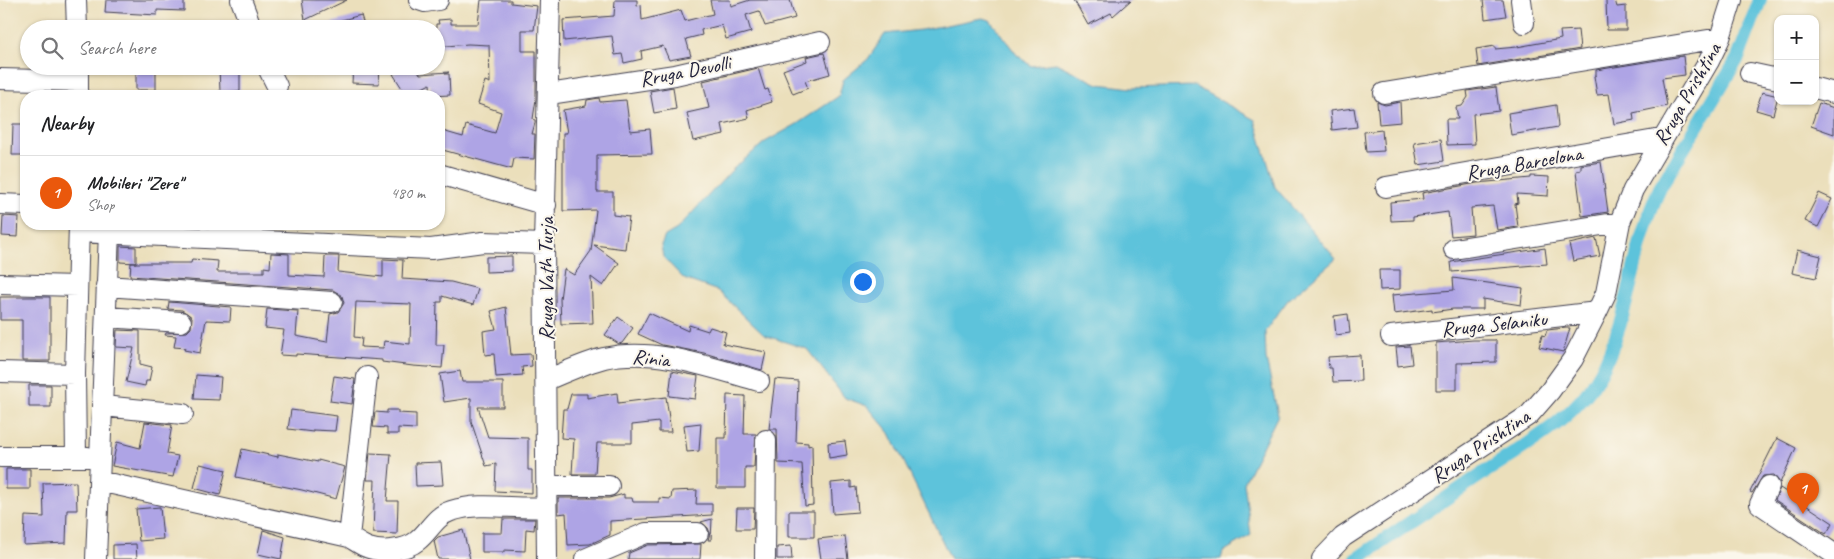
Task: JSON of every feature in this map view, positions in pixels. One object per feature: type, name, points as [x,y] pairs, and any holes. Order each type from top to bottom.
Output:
[{"type":"street","points":[[76,0],[77,20]]},
{"type":"street","points":[[241,0],[249,20]]},
{"type":"street","points":[[419,0],[425,2],[438,0]]},
{"type":"street","name":"Rruga Vath Turja","points":[[547,559],[544,244],[550,0]]},
{"type":"street","points":[[1521,0],[1524,23]]},
{"type":"street","name":"Rruga Prishtina","points":[[1322,559],[1343,537],[1529,415],[1550,391],[1573,359],[1606,293],[1620,222],[1633,190],[1662,138],[1709,62],[1720,38],[1732,0]]},
{"type":"street","points":[[1384,93],[1720,38]]},
{"type":"street","name":"Rruga Devolli","points":[[549,94],[675,75],[820,42]]},
{"type":"street","points":[[1750,73],[1774,79]]},
{"type":"street","points":[[271,75],[277,86]]},
{"type":"street","points":[[0,79],[78,81]]},
{"type":"street","points":[[1819,89],[1834,93]]},
{"type":"street","name":"Rruga Barcelona","points":[[1386,187],[1662,138]]},
{"type":"street","points":[[445,176],[546,205]]},
{"type":"street","points":[[0,204],[20,205]]},
{"type":"street","points":[[1454,249],[1620,222]]},
{"type":"street","points":[[76,457],[76,286],[79,230]]},
{"type":"street","points":[[94,230],[431,249],[483,242],[544,244]]},
{"type":"street","points":[[96,559],[109,232]]},
{"type":"street","points":[[0,284],[76,286]]},
{"type":"street","points":[[106,286],[332,302]]},
{"type":"street","name":"Rruga Selaniku","points":[[1391,336],[1597,312]]},
{"type":"street","points":[[106,317],[181,322]]},
{"type":"street","points":[[76,349],[105,349]]},
{"type":"street","name":"Rinia","points":[[546,380],[602,359],[646,354],[705,366],[758,381]]},
{"type":"street","points":[[0,372],[75,374]]},
{"type":"street","points":[[349,537],[368,378]]},
{"type":"street","points":[[103,406],[183,414]]},
{"type":"street","points":[[765,559],[766,440]]},
{"type":"street","points":[[0,457],[100,457]]},
{"type":"street","points":[[99,481],[349,537],[370,549],[394,550],[416,542],[438,519],[450,511],[483,505],[527,509],[546,507]]},
{"type":"street","points":[[546,486],[609,486]]},
{"type":"street","points":[[1769,486],[1760,504],[1834,554]]},
{"type":"street","points":[[585,559],[646,534],[698,533]]},
{"type":"water","points":[[982,18],[990,20],[1017,55],[1031,66],[1056,63],[1098,84],[1132,88],[1194,86],[1255,120],[1275,187],[1336,259],[1288,300],[1265,331],[1266,359],[1278,415],[1244,483],[1251,535],[1223,552],[1221,559],[951,559],[890,433],[867,406],[845,398],[807,349],[764,335],[718,291],[684,279],[663,257],[661,245],[665,236],[677,229],[733,169],[765,142],[797,124],[839,96],[843,80],[868,59],[885,34],[921,30]]},
{"type":"building","points":[[106,0],[184,0],[184,11],[157,10],[157,15],[105,12]]},
{"type":"building","points":[[302,0],[347,0],[305,20]]},
{"type":"building","points":[[481,0],[511,0],[511,3],[537,6],[534,30],[522,30],[522,51],[536,51],[536,99],[533,119],[535,123],[532,134],[535,134],[534,159],[514,158],[512,169],[445,151],[445,132],[463,137],[466,125],[495,133],[501,112],[478,104],[485,81],[490,83],[489,45],[468,44],[445,46],[445,20],[438,20],[451,19],[451,24],[478,24]]},
{"type":"building","points":[[615,0],[637,0],[637,6],[641,5],[642,20],[681,10],[685,21],[713,14],[710,0],[730,0],[731,6],[750,0],[790,0],[795,18],[765,26],[759,11],[746,15],[751,32],[726,39],[722,25],[701,30],[702,35],[686,39],[691,56],[669,60],[663,46],[641,51],[642,59],[624,63],[622,54],[615,55],[612,36],[564,41],[563,20],[614,16]]},
{"type":"building","points":[[1074,0],[1131,0],[1113,16],[1111,13],[1088,25]]},
{"type":"building","points":[[1483,0],[1503,0],[1506,16],[1485,19]]},
{"type":"building","points":[[1606,0],[1615,0],[1617,7],[1626,6],[1626,30],[1607,30]]},
{"type":"building","points":[[361,15],[362,20],[342,20]]},
{"type":"building","points":[[1578,30],[1580,49],[1478,66],[1476,49],[1495,46],[1495,49],[1517,47],[1561,39],[1560,31]]},
{"type":"building","points":[[824,53],[830,74],[805,81],[808,88],[793,94],[783,70],[807,61],[806,57]]},
{"type":"building","points":[[1683,56],[1685,75],[1662,78],[1667,106],[1633,113],[1634,120],[1614,124],[1609,94],[1597,95],[1594,76],[1596,75],[1596,70]]},
{"type":"building","points":[[758,68],[765,90],[768,89],[772,102],[747,110],[749,118],[722,124],[724,134],[693,141],[687,113],[709,108],[703,81]]},
{"type":"building","points":[[449,74],[450,95],[445,95],[445,90],[430,90],[430,84],[418,90],[403,90],[394,75]]},
{"type":"building","points":[[136,75],[156,75],[156,90],[136,90]]},
{"type":"building","points":[[219,75],[240,75],[240,90],[220,90]]},
{"type":"building","points":[[352,75],[380,75],[379,84],[352,83]]},
{"type":"building","points":[[673,87],[676,109],[654,113],[650,91]]},
{"type":"building","points":[[1496,87],[1499,111],[1473,114],[1475,144],[1447,145],[1446,119],[1458,119],[1456,107],[1462,106],[1468,97],[1467,91]]},
{"type":"building","points":[[1762,92],[1774,95],[1774,105],[1776,105],[1773,115],[1756,110]]},
{"type":"building","points":[[599,98],[600,102],[626,100],[630,131],[650,129],[652,154],[597,155],[597,192],[613,192],[613,215],[629,217],[625,249],[594,245],[619,263],[603,286],[591,277],[593,323],[561,324],[560,299],[564,269],[574,275],[591,251],[596,210],[563,211],[563,133],[567,133],[563,110],[586,106],[587,100]]},
{"type":"building","points":[[1377,102],[1385,105],[1400,102],[1401,122],[1379,124]]},
{"type":"building","points":[[1819,103],[1834,108],[1834,134],[1811,126]]},
{"type":"building","points":[[1556,105],[1558,127],[1511,135],[1508,113]]},
{"type":"building","points":[[1354,108],[1357,127],[1332,130],[1330,111]]},
{"type":"building","points":[[13,124],[20,124],[20,155],[12,155]]},
{"type":"building","points":[[1382,130],[1384,151],[1366,152],[1364,132]]},
{"type":"building","points":[[1441,139],[1444,161],[1418,165],[1414,143]]},
{"type":"building","points":[[1601,162],[1608,212],[1582,216],[1576,171],[1581,170],[1581,165]]},
{"type":"building","points":[[1531,176],[1549,177],[1548,196],[1517,194],[1518,203],[1515,204],[1518,227],[1497,230],[1493,206],[1471,208],[1473,234],[1451,236],[1448,212],[1413,217],[1413,220],[1391,221],[1390,202],[1423,199],[1422,193],[1477,183],[1531,178]]},
{"type":"building","points":[[1819,193],[1832,199],[1818,227],[1805,221]]},
{"type":"building","points":[[3,216],[19,217],[18,237],[2,236]]},
{"type":"building","points":[[1596,238],[1600,256],[1573,261],[1569,244]]},
{"type":"building","points":[[120,246],[136,247],[136,263],[120,262]]},
{"type":"building","points":[[1545,248],[1547,264],[1452,272],[1451,262]]},
{"type":"building","points":[[1797,250],[1821,256],[1816,278],[1792,273]]},
{"type":"building","points":[[271,253],[289,254],[289,275],[324,277],[325,256],[339,256],[338,272],[383,277],[383,259],[403,260],[402,279],[451,282],[478,289],[473,305],[442,296],[442,302],[437,302],[436,345],[444,345],[442,368],[382,362],[382,360],[296,354],[296,356],[280,355],[284,330],[265,328],[267,309],[298,311],[296,336],[327,342],[330,314],[338,312],[344,303],[342,296],[333,290],[130,276],[131,263],[191,263],[192,259],[218,261],[217,272],[264,272],[264,267],[270,268]],"holes":[[[356,302],[411,304],[410,344],[384,341],[383,348],[361,347],[362,338],[354,337]]]},
{"type":"building","points":[[512,256],[512,271],[486,272],[486,257]]},
{"type":"building","points":[[1379,270],[1400,270],[1400,289],[1380,290]]},
{"type":"building","points":[[1453,278],[1523,288],[1521,305],[1483,299],[1483,309],[1453,309],[1432,312],[1432,309],[1394,314],[1392,295],[1454,290]]},
{"type":"building","points":[[0,297],[50,297],[50,361],[22,361],[22,320],[0,320]]},
{"type":"building","points":[[169,302],[231,307],[230,321],[206,320],[200,353],[174,347],[176,336],[165,335],[166,333],[187,332],[191,328],[192,317],[182,310],[168,309]]},
{"type":"building","points":[[506,307],[511,355],[531,354],[532,366],[522,367],[523,375],[496,377],[494,354],[485,355],[483,331],[496,329],[491,311]]},
{"type":"building","points":[[649,313],[688,331],[689,325],[708,331],[710,327],[726,332],[723,344],[766,352],[762,370],[704,353],[662,345],[638,334]]},
{"type":"building","points":[[1348,314],[1350,333],[1336,335],[1334,316]]},
{"type":"building","points":[[618,317],[633,328],[622,343],[619,344],[605,335]]},
{"type":"building","points":[[1570,328],[1563,352],[1539,347],[1542,335],[1545,336],[1547,330]]},
{"type":"building","points":[[117,330],[140,331],[140,364],[152,367],[149,381],[146,381],[145,386],[126,382],[134,348],[116,347]]},
{"type":"building","points":[[1496,340],[1496,362],[1457,363],[1457,390],[1436,390],[1436,343]]},
{"type":"building","points":[[1410,346],[1412,364],[1398,366],[1396,347]]},
{"type":"building","points":[[1360,355],[1361,381],[1333,382],[1332,368],[1329,368],[1328,357]]},
{"type":"building","points":[[460,371],[462,382],[503,382],[503,407],[478,407],[488,437],[528,438],[528,470],[532,470],[532,493],[495,491],[496,464],[486,466],[471,421],[471,398],[444,402],[440,374]]},
{"type":"building","points":[[672,371],[698,376],[695,399],[669,396]]},
{"type":"building","points":[[196,375],[221,377],[219,400],[194,399]]},
{"type":"building","points":[[334,376],[355,379],[352,404],[330,401]]},
{"type":"building","points":[[775,379],[798,381],[796,442],[808,443],[808,446],[812,445],[813,505],[805,506],[802,464],[778,463],[777,429],[769,429]]},
{"type":"building","points":[[29,385],[51,385],[51,407],[29,407]]},
{"type":"building","points":[[617,393],[618,403],[666,397],[671,432],[659,432],[659,422],[632,425],[632,443],[597,443],[595,474],[572,474],[574,439],[561,438],[563,409],[567,409],[571,394],[587,394],[587,398]]},
{"type":"building","points":[[727,395],[745,396],[744,434],[756,434],[754,467],[745,467],[745,488],[717,488],[717,438],[726,438]]},
{"type":"building","points":[[291,410],[337,416],[335,431],[313,430],[313,432],[288,429]]},
{"type":"building","points":[[387,410],[398,410],[398,413],[416,414],[416,429],[398,428],[398,434],[387,434],[387,428],[373,427],[375,412],[387,413]]},
{"type":"building","points":[[145,422],[172,425],[167,454],[178,456],[173,477],[112,466],[117,442],[140,448]]},
{"type":"building","points":[[701,423],[699,451],[687,452],[684,425]]},
{"type":"building","points":[[1777,438],[1796,448],[1780,483],[1774,475],[1763,476],[1752,493],[1750,492]]},
{"type":"building","points":[[845,441],[847,455],[829,458],[828,443]]},
{"type":"building","points":[[242,449],[278,457],[278,454],[318,462],[318,460],[345,467],[336,499],[236,477]]},
{"type":"building","points":[[370,453],[391,454],[387,501],[398,501],[397,534],[373,533],[375,480],[367,480]]},
{"type":"building","points":[[441,462],[443,485],[416,486],[415,463]]},
{"type":"building","points":[[200,464],[226,470],[220,495],[194,488]]},
{"type":"building","points":[[6,469],[30,469],[30,489],[6,489]]},
{"type":"building","points":[[851,481],[851,488],[856,487],[858,512],[833,514],[831,483]]},
{"type":"building","points":[[76,482],[77,510],[67,510],[66,543],[24,545],[25,516],[44,517],[43,483]]},
{"type":"building","points":[[1780,488],[1833,523],[1826,534],[1775,500]]},
{"type":"building","points":[[697,490],[696,504],[712,504],[712,515],[610,521],[610,535],[590,544],[568,545],[566,513],[558,514],[558,498],[609,498],[624,494],[624,498],[632,498],[633,502],[659,502],[659,498],[671,499],[672,491]]},
{"type":"building","points":[[160,507],[163,539],[139,541],[136,509]]},
{"type":"building","points":[[737,508],[754,508],[753,529],[736,529]]},
{"type":"building","points":[[789,511],[814,511],[814,537],[789,537]]},
{"type":"building","points":[[503,519],[535,519],[534,530],[526,529],[525,551],[482,552],[482,533],[502,533]]},
{"type":"building","points":[[712,519],[711,540],[708,540],[710,533],[708,528],[701,522]]},
{"type":"building","points":[[263,530],[285,537],[281,559],[258,554]]},
{"type":"building","points":[[463,530],[470,559],[438,559],[434,541],[438,537]]},
{"type":"building","points":[[845,536],[848,559],[821,559],[818,539]]},
{"type":"building","points":[[136,544],[137,559],[113,559],[113,545]]},
{"type":"building","points":[[701,544],[700,559],[628,559],[629,553],[648,545]]},
{"type":"building","points":[[791,546],[792,559],[777,559],[777,547]]},
{"type":"waterway","points":[[1357,559],[1547,431],[1563,418],[1590,389],[1601,372],[1611,350],[1619,327],[1643,233],[1660,188],[1738,58],[1760,0]]},
{"type":"place","name":"Mobileri \"Zere\"","points":[[1803,514]]}]
